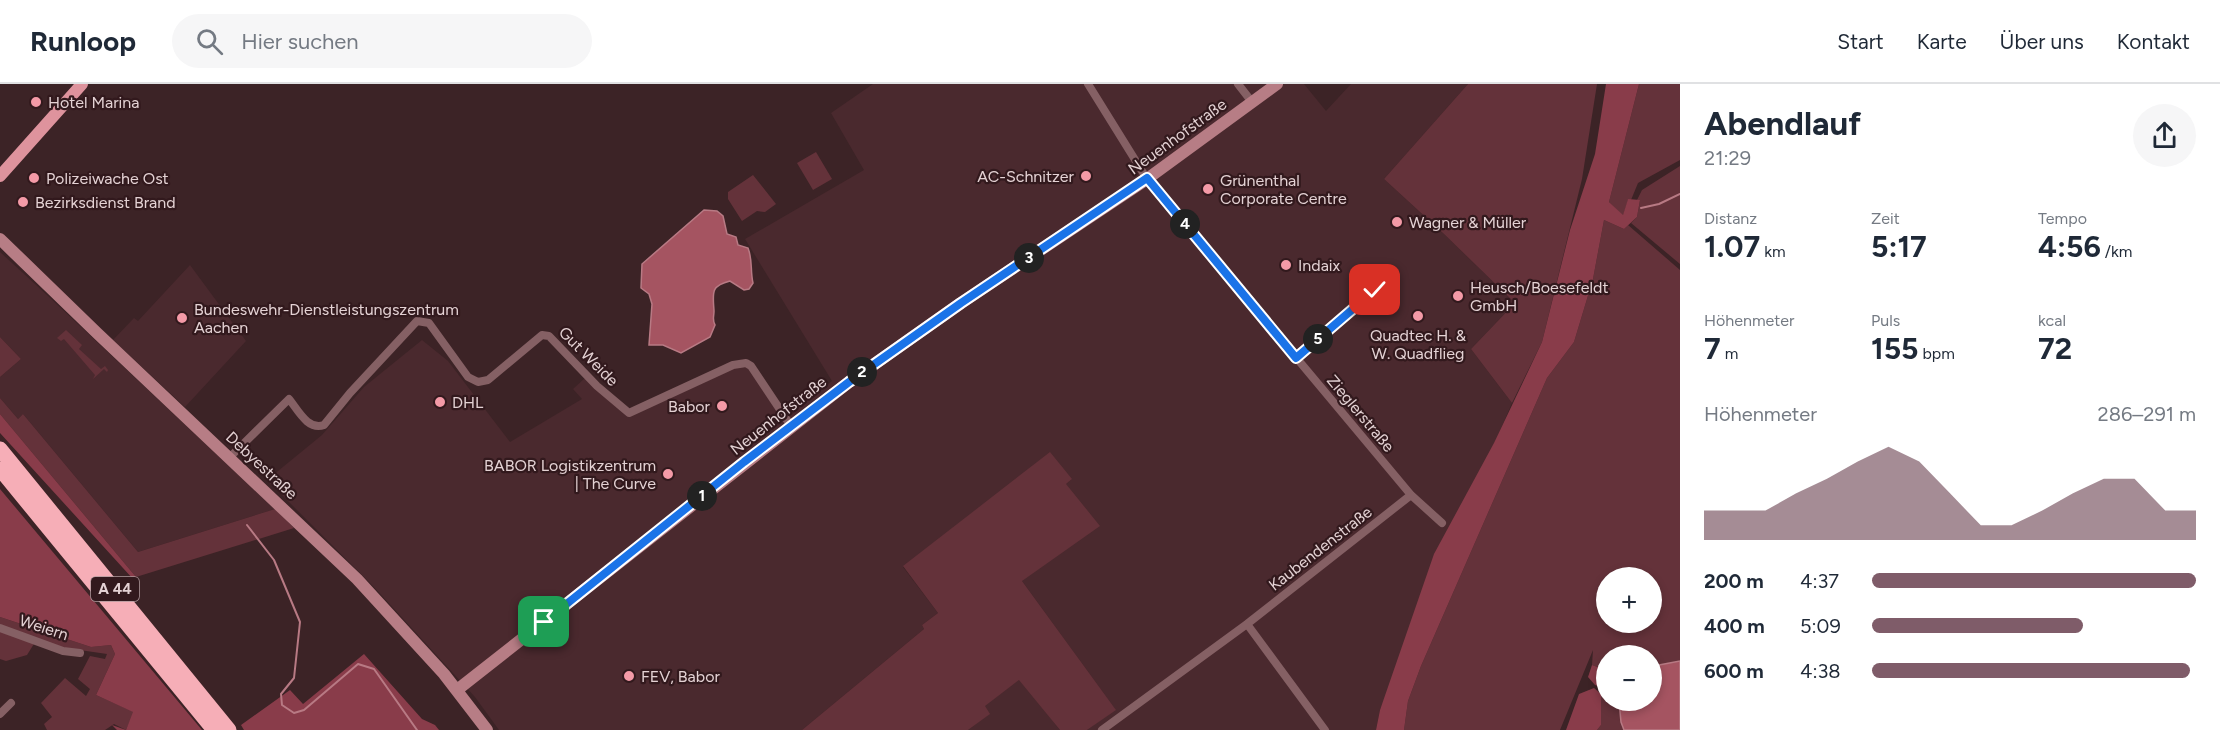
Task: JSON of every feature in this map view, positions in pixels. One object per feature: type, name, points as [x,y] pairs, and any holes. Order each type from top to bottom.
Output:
[{"type":"highway","name":"A 44","points":[[0,449],[230,730]]},
{"type":"highway","name":"A 44","points":[[0,469],[214,730]]},
{"type":"main road","points":[[0,176],[82,84]]},
{"type":"street","name":"Zieglerstraße","points":[[1088,84],[1147,178],[1411,495],[1442,523]]},
{"type":"street","name":"Neuenhofstraße","points":[[1238,84],[1252,102]]},
{"type":"street","name":"Neuenhofstraße","points":[[457,690],[849,382],[961,303],[1147,178],[1277,84]]},
{"type":"street","name":"Debyestraße","points":[[0,238],[357,579],[444,674],[487,730]]},
{"type":"street","points":[[1296,358],[1375,290],[1389,282]]},
{"type":"street","name":"Gut Weide","points":[[230,457],[289,399],[310,424],[318,427],[324,425],[411,326],[422,320],[429,323],[468,377],[478,382],[488,380],[542,335],[549,336],[597,386],[629,413],[733,365],[746,363],[751,366],[791,426]]},
{"type":"street","name":"Kaubendenstraße","points":[[1102,730],[1247,624],[1411,495]]},
{"type":"street","points":[[1247,624],[1325,730]]},
{"type":"street","name":"Weiern","points":[[0,628],[63,651],[80,653]]},
{"type":"street","points":[[0,714],[11,703]]},
{"type":"shaded area","points":[[873,84],[1304,84],[1326,111],[1351,84],[1468,84],[1384,179],[1515,303],[1471,349],[1512,403],[1380,710],[1376,730],[1087,730],[1115,709],[1022,581],[1066,484],[1072,479],[903,567],[938,613],[922,625],[924,629],[802,730],[499,730],[475,697],[373,586],[267,480],[322,435],[364,387],[422,340],[448,361],[510,442],[582,399],[573,389],[585,378],[629,417],[750,361],[787,415],[832,381],[745,239],[864,170],[831,113]]},
{"type":"shaded area","points":[[1468,84],[1597,84],[1582,179],[1542,342],[1512,403],[1471,349],[1515,303],[1384,179]]},
{"type":"shaded area","points":[[1606,84],[1639,84],[1609,202],[1623,215],[1628,199],[1640,200],[1637,217],[1624,229],[1604,220],[1593,279],[1574,342],[1547,378],[1421,666],[1408,701],[1404,730],[1376,730],[1380,710],[1434,554],[1494,443],[1542,342],[1570,230],[1595,154]]},
{"type":"shaded area","points":[[1639,84],[1680,84],[1680,160],[1638,183],[1631,200],[1628,200],[1623,216],[1609,202]]},
{"type":"shaded area","points":[[816,152],[832,179],[813,190],[797,163]]},
{"type":"shaded area","points":[[1680,166],[1680,264],[1631,223],[1637,217],[1640,200],[1637,200],[1642,190]]},
{"type":"shaded area","points":[[753,175],[776,204],[765,212],[757,211],[742,221],[728,199],[728,192]]},
{"type":"shaded area","points":[[704,210],[717,211],[723,216],[727,234],[736,237],[738,245],[748,248],[753,283],[749,289],[744,290],[730,281],[716,288],[713,295],[715,325],[710,337],[681,353],[663,345],[649,345],[652,304],[649,294],[641,288],[642,264]]},
{"type":"shaded area","points":[[1604,220],[1624,229],[1628,225],[1680,270],[1680,661],[1662,664],[1662,645],[1596,645],[1596,666],[1592,665],[1593,650],[1560,730],[1404,730],[1408,701],[1421,666],[1547,378],[1574,342],[1593,279]]},
{"type":"shaded area","points":[[0,252],[275,509],[138,552],[23,414],[18,419],[0,398],[0,377],[21,359],[0,337]]},
{"type":"shaded area","points":[[190,265],[246,341],[185,407],[113,340],[134,318],[138,321]]},
{"type":"shaded area","points":[[66,330],[82,345],[79,349],[101,369],[105,366],[107,372],[104,369],[93,379],[95,375],[64,339],[61,341],[57,338]]},
{"type":"shaded area","points":[[0,337],[21,359],[0,377]]},
{"type":"shaded area","points":[[0,398],[18,419],[23,414],[138,552],[275,509],[294,528],[136,577],[0,414]]},
{"type":"shaded area","points":[[0,414],[136,577],[133,579],[0,433]]},
{"type":"shaded area","points":[[1050,452],[1072,479],[1066,484],[1100,526],[1022,581],[1116,710],[1087,730],[1060,730],[1019,680],[985,706],[990,714],[968,730],[802,730],[924,629],[922,625],[938,613],[903,566]]},
{"type":"shaded area","points":[[0,489],[202,730],[126,730],[133,712],[96,695],[115,654],[111,645],[91,647],[0,617]]},
{"type":"shaded area","points":[[0,617],[91,647],[111,645],[115,654],[96,695],[134,712],[126,730],[114,724],[105,730],[47,730],[44,724],[52,717],[41,703],[65,678],[86,696],[90,689],[78,679],[90,656],[105,659],[107,654],[59,647],[37,639],[27,655],[6,661],[0,659]]},
{"type":"shaded area","points":[[364,654],[422,719],[435,725],[439,730],[244,730],[241,725],[290,690],[303,704]]},
{"type":"shaded area","points":[[1680,661],[1680,730],[1624,730],[1620,711],[1662,711],[1662,664]]},
{"type":"shaded area","points":[[1592,665],[1596,666],[1596,685],[1588,677]]},
{"type":"shaded area","points":[[1020,679],[1060,730],[968,730],[989,714],[984,706]]},
{"type":"shaded area","points":[[1594,688],[1596,690],[1596,711],[1601,711],[1601,725],[1597,730],[1566,730],[1579,694]]},
{"type":"shaded area","points":[[1601,711],[1620,711],[1624,730],[1597,730],[1601,725]]},
{"type":"waterway","points":[[1641,208],[1659,204],[1680,194]]},
{"type":"waterway","points":[[247,525],[274,560],[300,622],[294,678],[281,694],[282,705],[294,713],[304,710],[358,664],[374,669],[417,730]]},
{"type":"place","name":"Hotel Marina","points":[[36,102]]},
{"type":"place","name":"AC-Schnitzer","points":[[1086,176]]},
{"type":"place","name":"Polizeiwache Ost","points":[[34,178]]},
{"type":"place","name":"Grünenthal Corporate Centre","points":[[1208,189]]},
{"type":"place","name":"Bezirksdienst Brand","points":[[23,202]]},
{"type":"place","name":"Wagner & Müller","points":[[1397,222]]},
{"type":"place","name":"Indaix","points":[[1286,265]]},
{"type":"place","name":"Heusch/Boesefeldt GmbH","points":[[1458,296]]},
{"type":"place","name":"Quadtec H. & W. Quadflieg","points":[[1418,316]]},
{"type":"place","name":"Bundeswehr-Dienstleistungszentrum Aachen","points":[[182,318]]},
{"type":"place","name":"DHL","points":[[440,402]]},
{"type":"place","name":"Babor","points":[[722,406]]},
{"type":"place","name":"BABOR Logistikzentrum | The Curve","points":[[668,474]]},
{"type":"place","name":"FEV, Babor","points":[[629,676]]},
{"type":"route","points":[[544,622],[744,462],[849,382],[961,303],[1147,178],[1296,358],[1375,290]]}]
